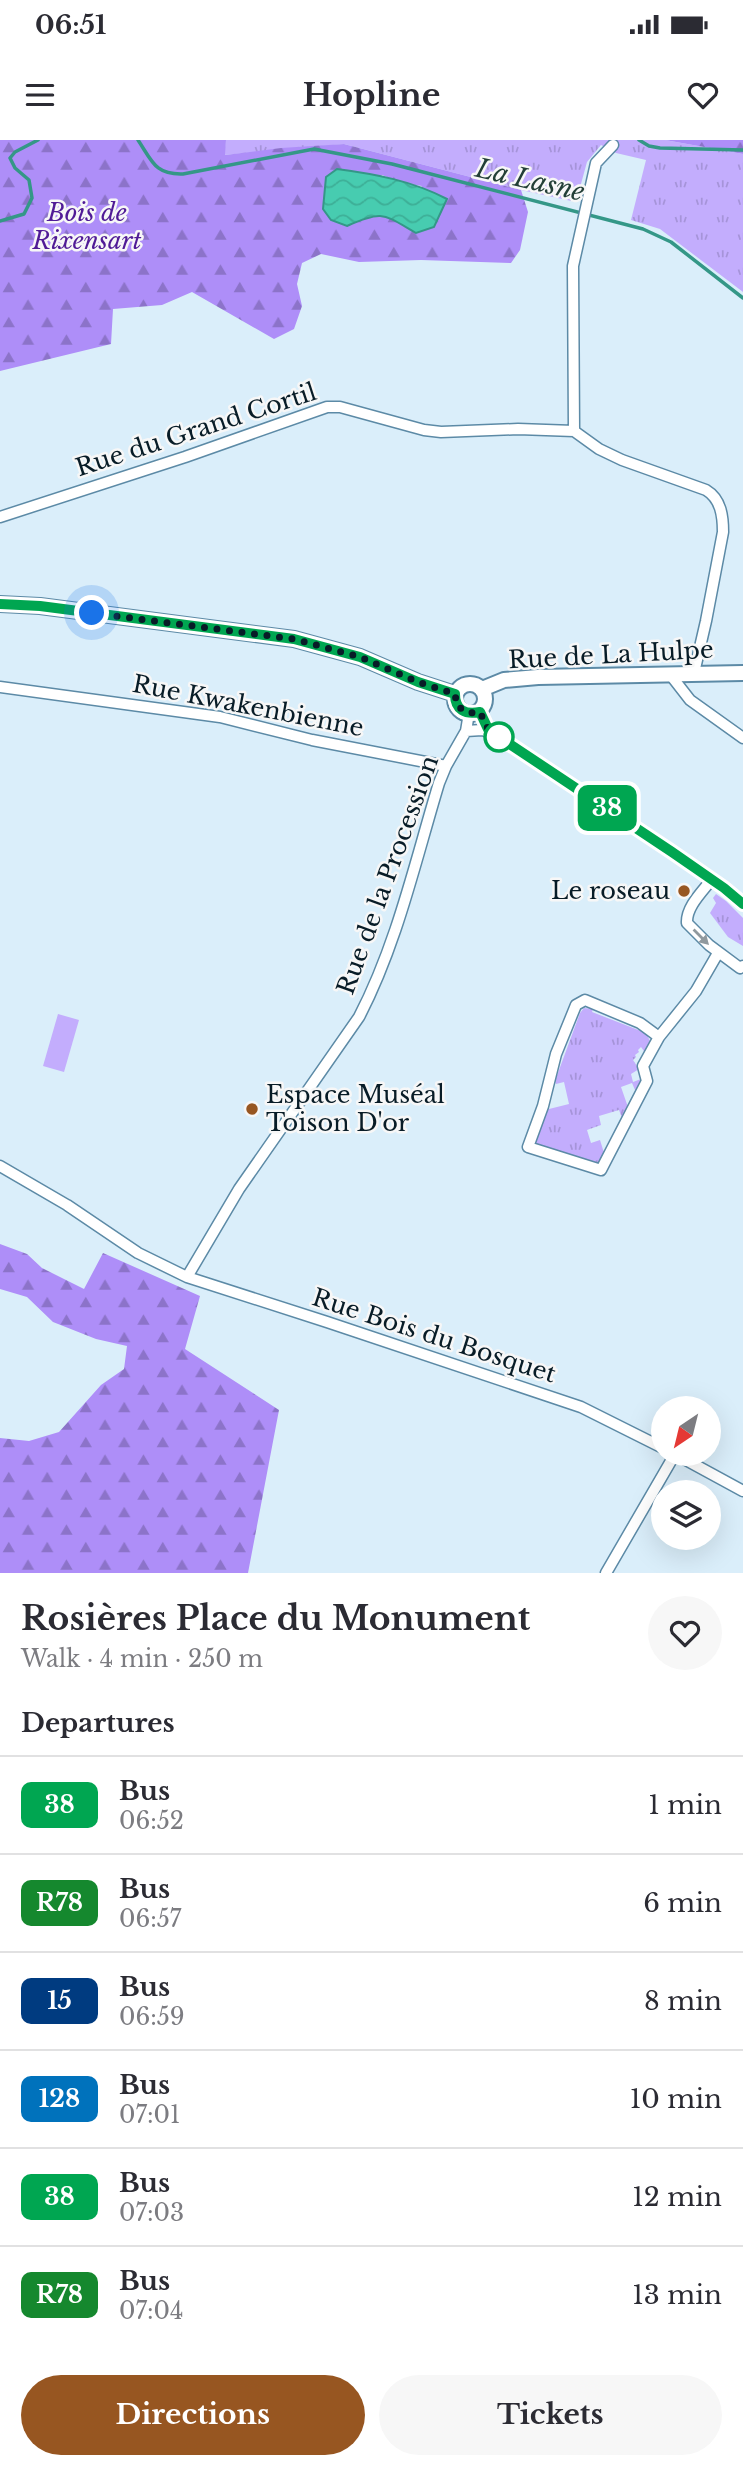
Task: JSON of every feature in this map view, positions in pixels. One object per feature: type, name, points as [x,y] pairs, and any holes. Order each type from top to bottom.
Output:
[{"type":"street","points":[[613,145],[596,163],[573,266],[574,431],[599,449],[622,460],[706,490],[713,494],[719,504],[723,517],[723,533],[694,673]]},
{"type":"street","name":"Rue du Grand Cortil","points":[[0,517],[186,457],[327,407],[340,407],[412,427],[441,432],[518,429],[574,431]]},
{"type":"street","points":[[0,604],[40,606],[294,639],[360,657],[418,682],[455,694]]},
{"type":"street","points":[[669,673],[690,700],[743,738]]},
{"type":"street","name":"Rue de La Hulpe","points":[[482,689],[504,680],[519,678],[743,673]]},
{"type":"street","points":[[474,712],[486,701],[482,689],[470,683],[458,688],[455,694],[457,706],[474,712],[493,733],[712,879],[743,904]]},
{"type":"street","name":"Rue Kwakenbienne","points":[[0,687],[220,717],[313,740],[446,766]]},
{"type":"street","name":"Rue de la Procession","points":[[187,1277],[239,1189],[348,1034],[373,989],[390,947],[446,766],[474,712]]},
{"type":"street","points":[[466,731],[482,730],[493,733]]},
{"type":"street","points":[[712,879],[686,916],[687,923],[718,953],[740,968],[743,966]]},
{"type":"street","points":[[659,1038],[640,1023],[586,1000],[576,1005],[556,1054],[543,1106],[528,1147],[601,1170],[647,1081],[643,1066],[659,1038],[696,990],[718,953]]},
{"type":"street","name":"Rue Bois du Bosquet","points":[[0,1166],[67,1205],[138,1252],[187,1277],[568,1402],[651,1442]]},
{"type":"street","points":[[606,1573],[668,1466]]},
{"type":"street","points":[[697,1466],[743,1491]]},
{"type":"green space","name":"Bois de Rixensart","points":[[0,140],[226,140],[225,155],[344,144],[521,190],[528,212],[520,250],[511,263],[421,260],[359,262],[321,254],[302,263],[297,284],[302,306],[294,329],[274,339],[192,292],[162,305],[113,309],[111,344],[0,371]],"holes":[[[382,175],[402,183],[422,186],[394,220],[376,215],[347,225]]]},
{"type":"green space","points":[[226,140],[665,140],[743,154],[743,292],[660,229],[631,220],[646,160],[616,153],[601,145],[587,162],[576,202],[344,144],[224,155]]},
{"type":"green space","points":[[665,140],[743,140],[743,154]]},
{"type":"green space","points":[[716,894],[743,918],[743,946],[728,937],[710,913],[716,903],[713,898]]},
{"type":"green space","points":[[584,1008],[593,1009],[592,1012],[646,1033],[652,1045],[646,1054],[641,1047],[633,1060],[639,1069],[631,1074],[633,1082],[641,1079],[640,1089],[635,1090],[632,1083],[621,1087],[629,1110],[622,1118],[619,1110],[599,1116],[601,1125],[587,1130],[591,1143],[600,1140],[605,1156],[599,1165],[533,1145],[545,1110],[569,1104],[564,1082],[556,1084],[555,1081]]},
{"type":"green space","points":[[58,1014],[79,1020],[64,1072],[43,1066]]},
{"type":"green space","points":[[0,1244],[27,1254],[42,1268],[84,1289],[103,1253],[200,1296],[185,1349],[279,1410],[248,1573],[0,1573],[0,1438],[29,1441],[59,1432],[101,1385],[124,1369],[127,1346],[96,1339],[53,1322],[27,1297],[0,1289]]},
{"type":"water","points":[[337,169],[394,179],[447,199],[434,227],[416,233],[383,216],[347,226],[331,220],[323,209],[326,177]]},
{"type":"waterway","name":"La Lasne","points":[[0,221],[24,214],[32,198],[29,180],[15,168],[10,158],[15,152],[38,140]]},
{"type":"waterway","name":"La Lasne","points":[[138,140],[155,165],[174,174],[314,149],[392,164],[643,229],[671,242],[743,298]]},
{"type":"waterway","points":[[639,140],[660,148],[743,150]]},
{"type":"bus line","name":"38","points":[[0,604],[24,604],[294,639],[360,657],[418,682],[455,694],[455,702],[464,712],[480,712],[488,729],[493,733],[672,852],[743,904]]},
{"type":"place","name":"Le roseau","points":[[684,891]]},
{"type":"place","name":"Espace Muséal Toison D'or","points":[[252,1109]]},
{"type":"route","points":[[92,613],[294,639],[360,657],[418,682],[455,694],[457,706],[464,712],[480,712],[488,729],[499,737]]}]
